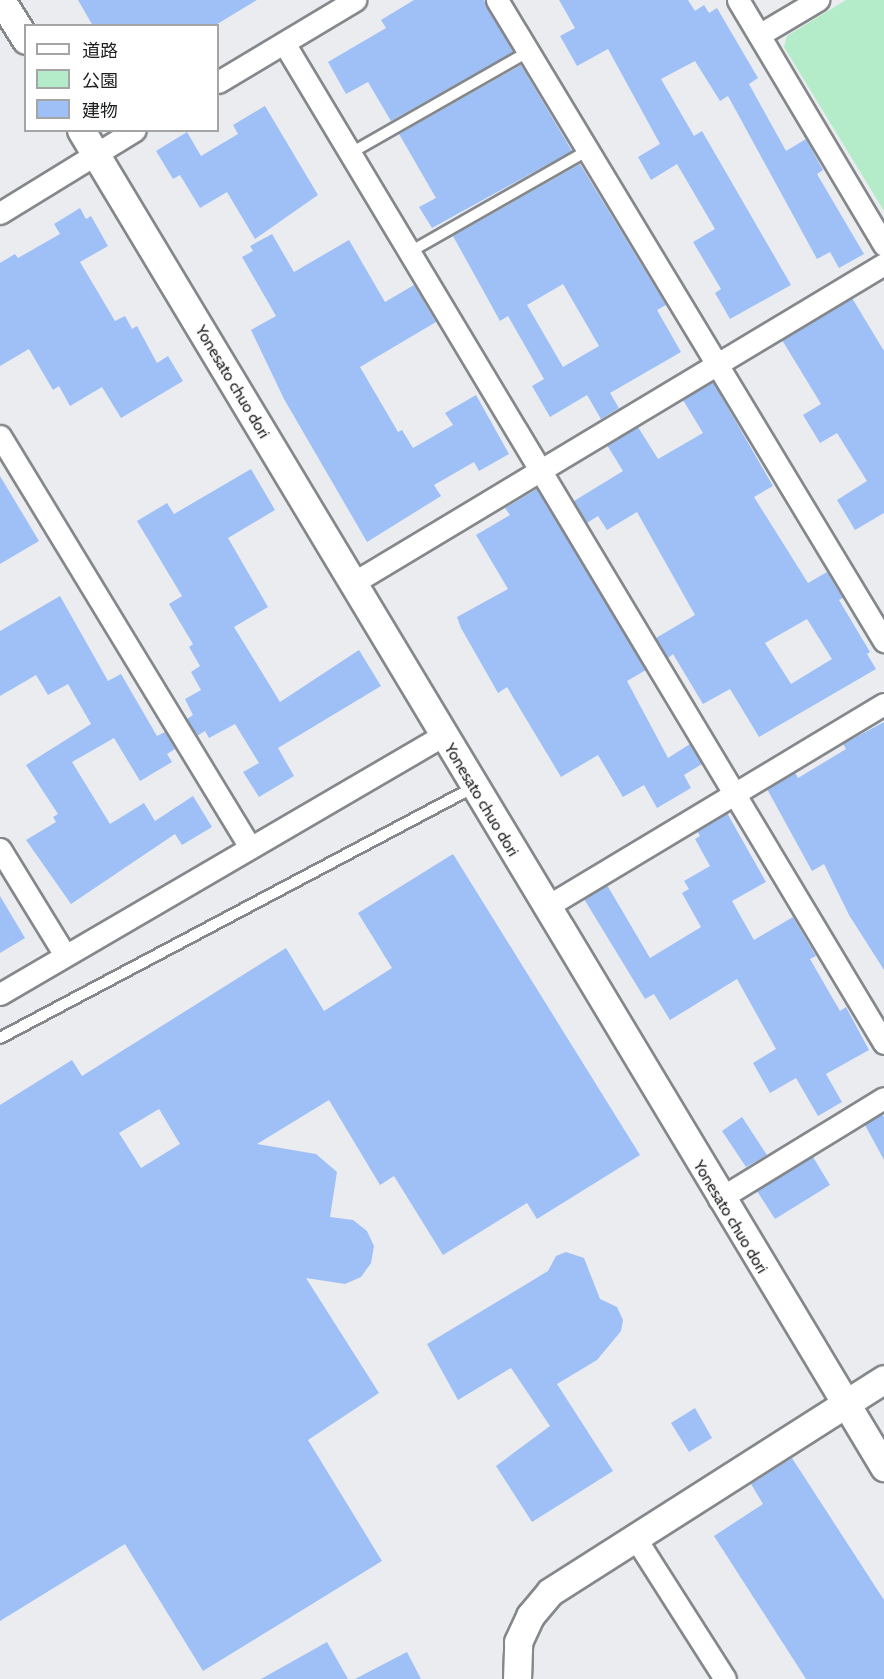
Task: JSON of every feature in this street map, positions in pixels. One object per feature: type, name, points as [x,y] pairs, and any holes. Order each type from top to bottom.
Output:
[{"type":"street","points":[[1,0],[24,37]]},
{"type":"street","points":[[219,81],[355,0]]},
{"type":"street","points":[[496,0],[884,641]]},
{"type":"street","points":[[738,0],[884,245]]},
{"type":"street","points":[[759,35],[818,0]]},
{"type":"street","points":[[284,43],[408,253],[736,792],[884,1042]]},
{"type":"street","name":"Yonesato chuo dori","points":[[82,132],[719,1199],[884,1467]]},
{"type":"street","points":[[0,213],[132,132]]},
{"type":"street","points":[[353,583],[884,264]]},
{"type":"street","points":[[0,436],[249,846]]},
{"type":"street","points":[[546,908],[884,704]]},
{"type":"street","points":[[0,994],[249,846],[442,736]]},
{"type":"street","points":[[0,849],[65,956]]},
{"type":"street","points":[[719,1199],[884,1098]]},
{"type":"street","points":[[517,1679],[518,1642],[530,1617],[550,1592],[634,1536],[884,1379]]},
{"type":"street","points":[[634,1536],[725,1679]]},
{"type":"lane","points":[[349,154],[528,52]]},
{"type":"lane","points":[[408,253],[587,150]]},
{"type":"lane","points":[[0,1038],[474,787]]},
{"type":"green space","points":[[846,0],[884,0],[884,211],[784,47],[787,36]]},
{"type":"building","points":[[78,0],[257,0],[217,24],[92,24]]},
{"type":"building","points":[[414,0],[484,0],[513,52],[391,121],[368,82],[346,94],[328,62],[386,28],[381,20]]},
{"type":"building","points":[[559,0],[688,0],[695,11],[704,5],[709,13],[717,8],[758,78],[749,84],[786,151],[806,139],[823,170],[817,174],[864,254],[839,268],[830,252],[817,259],[728,96],[720,101],[695,61],[661,79],[694,136],[702,131],[791,285],[730,319],[715,293],[721,289],[693,242],[715,229],[677,164],[651,180],[638,157],[660,144],[608,49],[577,66],[560,36],[575,28]]},
{"type":"building","points":[[521,65],[572,151],[432,228],[419,207],[436,198],[399,134]]},
{"type":"building","points":[[265,106],[318,195],[255,239],[227,192],[200,208],[180,175],[173,179],[156,151],[187,132],[201,156],[238,134],[233,125]]},
{"type":"building","points":[[580,164],[666,305],[657,310],[681,352],[610,393],[619,408],[601,419],[587,395],[550,417],[532,386],[544,379],[508,316],[500,321],[453,236]],"holes":[[[563,284],[599,346],[563,367],[527,305]]]},
{"type":"building","points":[[80,208],[86,219],[91,216],[108,246],[80,262],[115,321],[125,316],[132,329],[137,326],[157,363],[168,356],[183,381],[121,418],[102,387],[70,406],[59,386],[53,390],[29,349],[0,366],[0,263],[15,254],[18,258],[60,234],[54,224]]},
{"type":"building","points":[[272,234],[294,272],[349,240],[385,302],[414,285],[436,322],[360,367],[398,432],[402,430],[413,448],[453,425],[445,413],[476,395],[509,454],[479,471],[474,462],[434,485],[441,496],[367,542],[284,399],[251,330],[276,316],[242,257],[253,251],[250,246]]},
{"type":"building","points":[[852,298],[884,351],[884,513],[855,530],[837,500],[867,481],[837,433],[820,443],[803,415],[821,404],[782,340]]},
{"type":"building","points":[[713,382],[773,486],[754,497],[808,583],[827,572],[843,598],[839,600],[870,652],[867,654],[876,669],[759,737],[730,689],[703,704],[673,654],[668,658],[656,638],[695,615],[637,512],[607,530],[598,516],[587,523],[574,501],[623,471],[607,445],[638,427],[658,459],[703,433],[683,400]],"holes":[[[807,619],[832,659],[791,684],[765,643]]]},
{"type":"building","points":[[251,469],[275,510],[228,538],[268,607],[234,627],[280,702],[359,650],[381,686],[278,748],[294,776],[259,797],[243,772],[259,763],[235,724],[209,738],[205,731],[197,736],[187,719],[193,715],[185,699],[201,690],[191,672],[200,666],[189,647],[193,644],[169,604],[182,596],[137,521],[167,503],[174,514]]},
{"type":"building","points":[[0,476],[39,541],[0,564]]},
{"type":"building","points":[[537,489],[646,670],[627,681],[668,758],[690,744],[702,764],[684,775],[691,788],[657,808],[644,785],[623,797],[598,755],[561,777],[507,687],[498,693],[461,628],[457,617],[508,589],[476,535],[510,515],[505,508]]},
{"type":"building","points":[[60,596],[108,681],[121,674],[157,736],[165,732],[175,749],[167,754],[172,762],[140,781],[114,738],[72,762],[110,824],[144,803],[155,821],[193,796],[212,827],[182,845],[175,834],[71,904],[26,840],[56,822],[53,817],[58,814],[26,765],[91,724],[68,684],[48,695],[36,675],[0,696],[0,631]]},
{"type":"building","points":[[884,722],[884,970],[849,915],[824,864],[812,871],[767,789],[795,772],[798,778],[846,749],[843,744]]},
{"type":"building","points":[[727,813],[766,882],[732,901],[754,940],[793,917],[816,956],[810,959],[840,1011],[846,1007],[869,1050],[826,1074],[842,1102],[818,1116],[796,1078],[770,1093],[753,1063],[776,1049],[737,979],[670,1020],[654,994],[645,999],[584,899],[607,885],[650,958],[701,927],[682,893],[689,889],[684,881],[710,866],[695,839],[700,836],[697,831]]},
{"type":"building","points":[[453,854],[640,1155],[537,1219],[527,1203],[443,1255],[394,1176],[380,1185],[329,1100],[257,1144],[316,1154],[337,1172],[330,1217],[353,1220],[367,1231],[374,1246],[371,1263],[361,1277],[345,1284],[306,1278],[379,1393],[308,1440],[382,1561],[203,1671],[125,1544],[0,1621],[0,1105],[72,1060],[82,1076],[286,948],[324,1011],[392,968],[358,913]],"holes":[[[159,1109],[180,1144],[141,1168],[119,1133]]]},
{"type":"building","points":[[0,896],[25,938],[0,953]]},
{"type":"building","points":[[882,1114],[884,1117],[884,1160],[865,1125]]},
{"type":"building","points":[[742,1117],[767,1155],[746,1167],[722,1131]]},
{"type":"building","points":[[813,1157],[830,1185],[775,1219],[757,1191]]},
{"type":"building","points":[[566,1252],[584,1258],[600,1299],[617,1307],[623,1320],[621,1331],[597,1360],[557,1384],[613,1471],[532,1522],[496,1466],[550,1426],[511,1368],[458,1400],[427,1344],[548,1271],[556,1256]]},
{"type":"building","points":[[695,1408],[712,1438],[689,1452],[671,1423]]},
{"type":"building","points":[[792,1458],[884,1600],[884,1679],[806,1679],[714,1536],[763,1504],[751,1484]]},
{"type":"building","points":[[327,1642],[348,1679],[261,1679]]},
{"type":"building","points":[[407,1652],[421,1679],[355,1679]]}]
